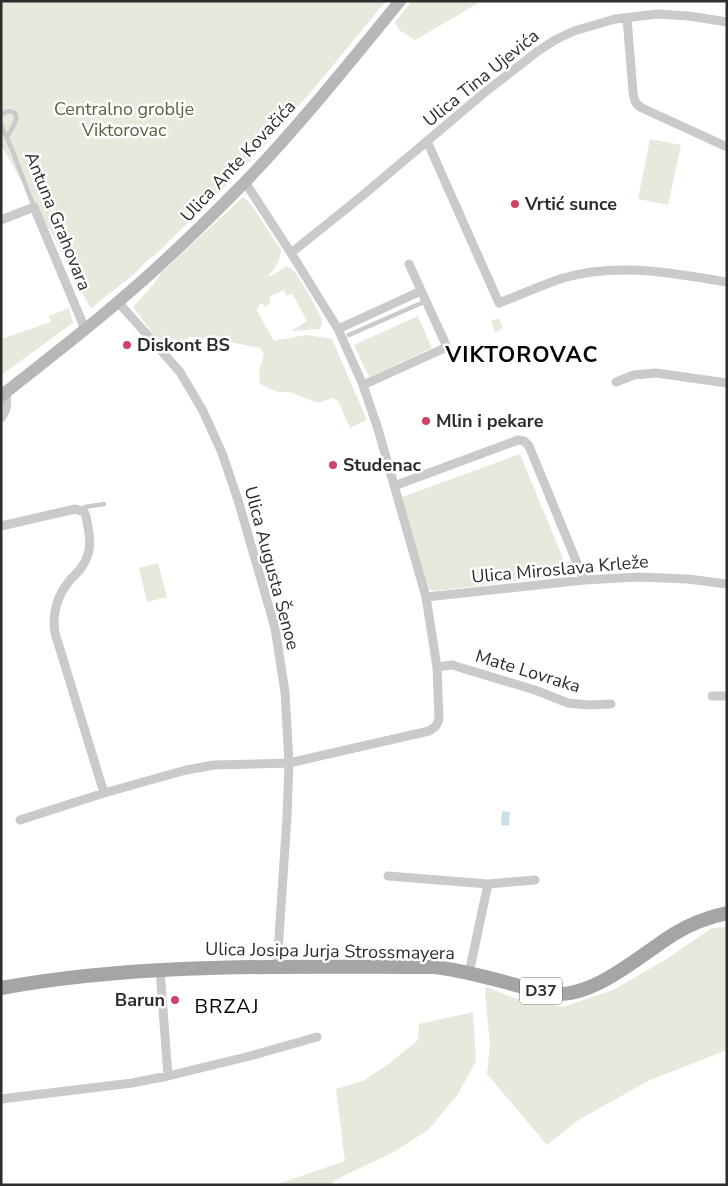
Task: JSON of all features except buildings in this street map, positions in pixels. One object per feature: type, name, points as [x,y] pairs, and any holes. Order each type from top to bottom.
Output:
[{"type":"main road","name":"Ulica Ante Kovačića","points":[[4,394],[118,302],[191,236],[284,140],[400,1]]},
{"type":"main road","name":"Ulica Josipa Jurja Strossmayera","points":[[1,988],[76,977],[160,970],[277,967],[434,967],[453,969],[544,992],[561,994],[587,988],[600,982],[685,928],[704,919],[727,913]]},
{"type":"street","name":"Ulica Tina Ujevića","points":[[292,253],[484,93],[555,40],[615,19],[658,14],[689,16],[727,22]]},
{"type":"street","points":[[627,18],[633,92],[636,105],[727,147]]},
{"type":"street","points":[[427,141],[499,303],[564,278],[622,269],[727,282]]},
{"type":"street","points":[[20,820],[104,793],[186,770],[214,765],[289,763],[429,731],[436,726],[439,719],[437,668],[426,597],[378,429],[363,385],[338,329],[292,253],[245,182]]},
{"type":"street","points":[[1,220],[34,207]]},
{"type":"street","name":"Antuna Grahovara","points":[[34,207],[85,329]]},
{"type":"street","points":[[363,385],[446,347],[409,264]]},
{"type":"street","points":[[338,329],[421,291]]},
{"type":"street","name":"Ulica Augusta Šenoe","points":[[118,302],[180,372],[203,411],[222,453],[240,506],[275,628],[285,692],[289,763],[277,967]]},
{"type":"street","points":[[616,382],[634,375],[656,372],[727,383]]},
{"type":"street","points":[[1,418],[7,409],[4,394]]},
{"type":"street","points":[[394,486],[518,440],[524,441],[529,446],[584,580]]},
{"type":"street","points":[[1,526],[75,509],[81,510],[86,516],[90,545],[88,554],[84,563],[60,594],[53,620],[55,633],[104,793]]},
{"type":"street","name":"Ulica Miroslava Krleže","points":[[426,597],[584,580],[638,577],[688,578],[727,584]]},
{"type":"street","name":"Mate Lovraka","points":[[437,668],[452,665],[535,690],[568,703],[588,705],[611,704]]},
{"type":"street","points":[[712,696],[727,696]]},
{"type":"street","points":[[388,876],[488,884],[535,880]]},
{"type":"street","points":[[469,973],[488,884]]},
{"type":"street","points":[[160,970],[168,1076]]},
{"type":"street","points":[[1,1098],[132,1083],[250,1056],[317,1037]]},
{"type":"lane","points":[[1,115],[6,112],[12,112],[16,116],[16,121],[7,138]]},
{"type":"lane","name":"Antuna Grahovara","points":[[1,125],[34,207]]},
{"type":"lane","points":[[350,335],[426,301]]},
{"type":"lane","points":[[81,510],[85,507],[104,504]]},
{"type":"green space","name":"Centralno groblje Viktorovac","points":[[1,1],[386,1],[311,92],[246,166],[154,256],[91,309],[58,245],[1,145]]},
{"type":"green space","points":[[412,1],[482,1],[415,40],[399,30],[395,22]]},
{"type":"green space","points":[[650,139],[681,145],[668,205],[638,199]]},
{"type":"green space","points":[[243,197],[253,207],[281,250],[277,264],[268,276],[287,266],[293,270],[314,303],[321,317],[322,324],[320,329],[291,331],[307,321],[292,293],[286,296],[284,290],[269,297],[271,302],[265,307],[263,304],[260,304],[257,311],[274,341],[306,335],[332,339],[367,420],[350,428],[338,401],[332,398],[318,403],[289,392],[278,392],[260,384],[259,372],[264,354],[260,348],[220,340],[188,337],[185,353],[170,353],[133,307],[161,273]]},
{"type":"green space","points":[[69,308],[73,323],[1,375],[1,339],[51,322],[49,316]]},
{"type":"green space","points":[[418,316],[432,348],[369,377],[354,345]]},
{"type":"green space","points":[[499,318],[503,328],[495,332],[491,321]]},
{"type":"green space","points":[[520,454],[565,563],[571,561],[575,569],[573,574],[434,591],[427,588],[402,497]]},
{"type":"green space","points":[[158,563],[167,597],[147,602],[139,568]]},
{"type":"green space","points":[[727,927],[727,1050],[648,1081],[577,1121],[547,1145],[487,1074],[490,1044],[485,995],[486,987],[517,999],[563,1007],[613,990],[665,960],[712,928]]},
{"type":"green space","points":[[473,1012],[476,1061],[458,1094],[429,1129],[394,1152],[343,1176],[329,1185],[275,1185],[345,1161],[336,1089],[363,1081],[390,1063],[418,1040],[419,1024]]},
{"type":"water","points":[[502,811],[510,812],[509,826],[501,825]]},
{"type":"place","name":"Vrtić sunce","points":[[515,204]]},
{"type":"place","name":"Diskont BS","points":[[127,345]]},
{"type":"place","name":"Mlin i pekare","points":[[426,421]]},
{"type":"place","name":"Studenac","points":[[333,465]]},
{"type":"place","name":"Barun","points":[[175,1000]]},
{"type":"district","name":"VIKTOROVAC","points":[[522,355]]},
{"type":"district","name":"BRZAJ","points":[[227,1006]]}]
